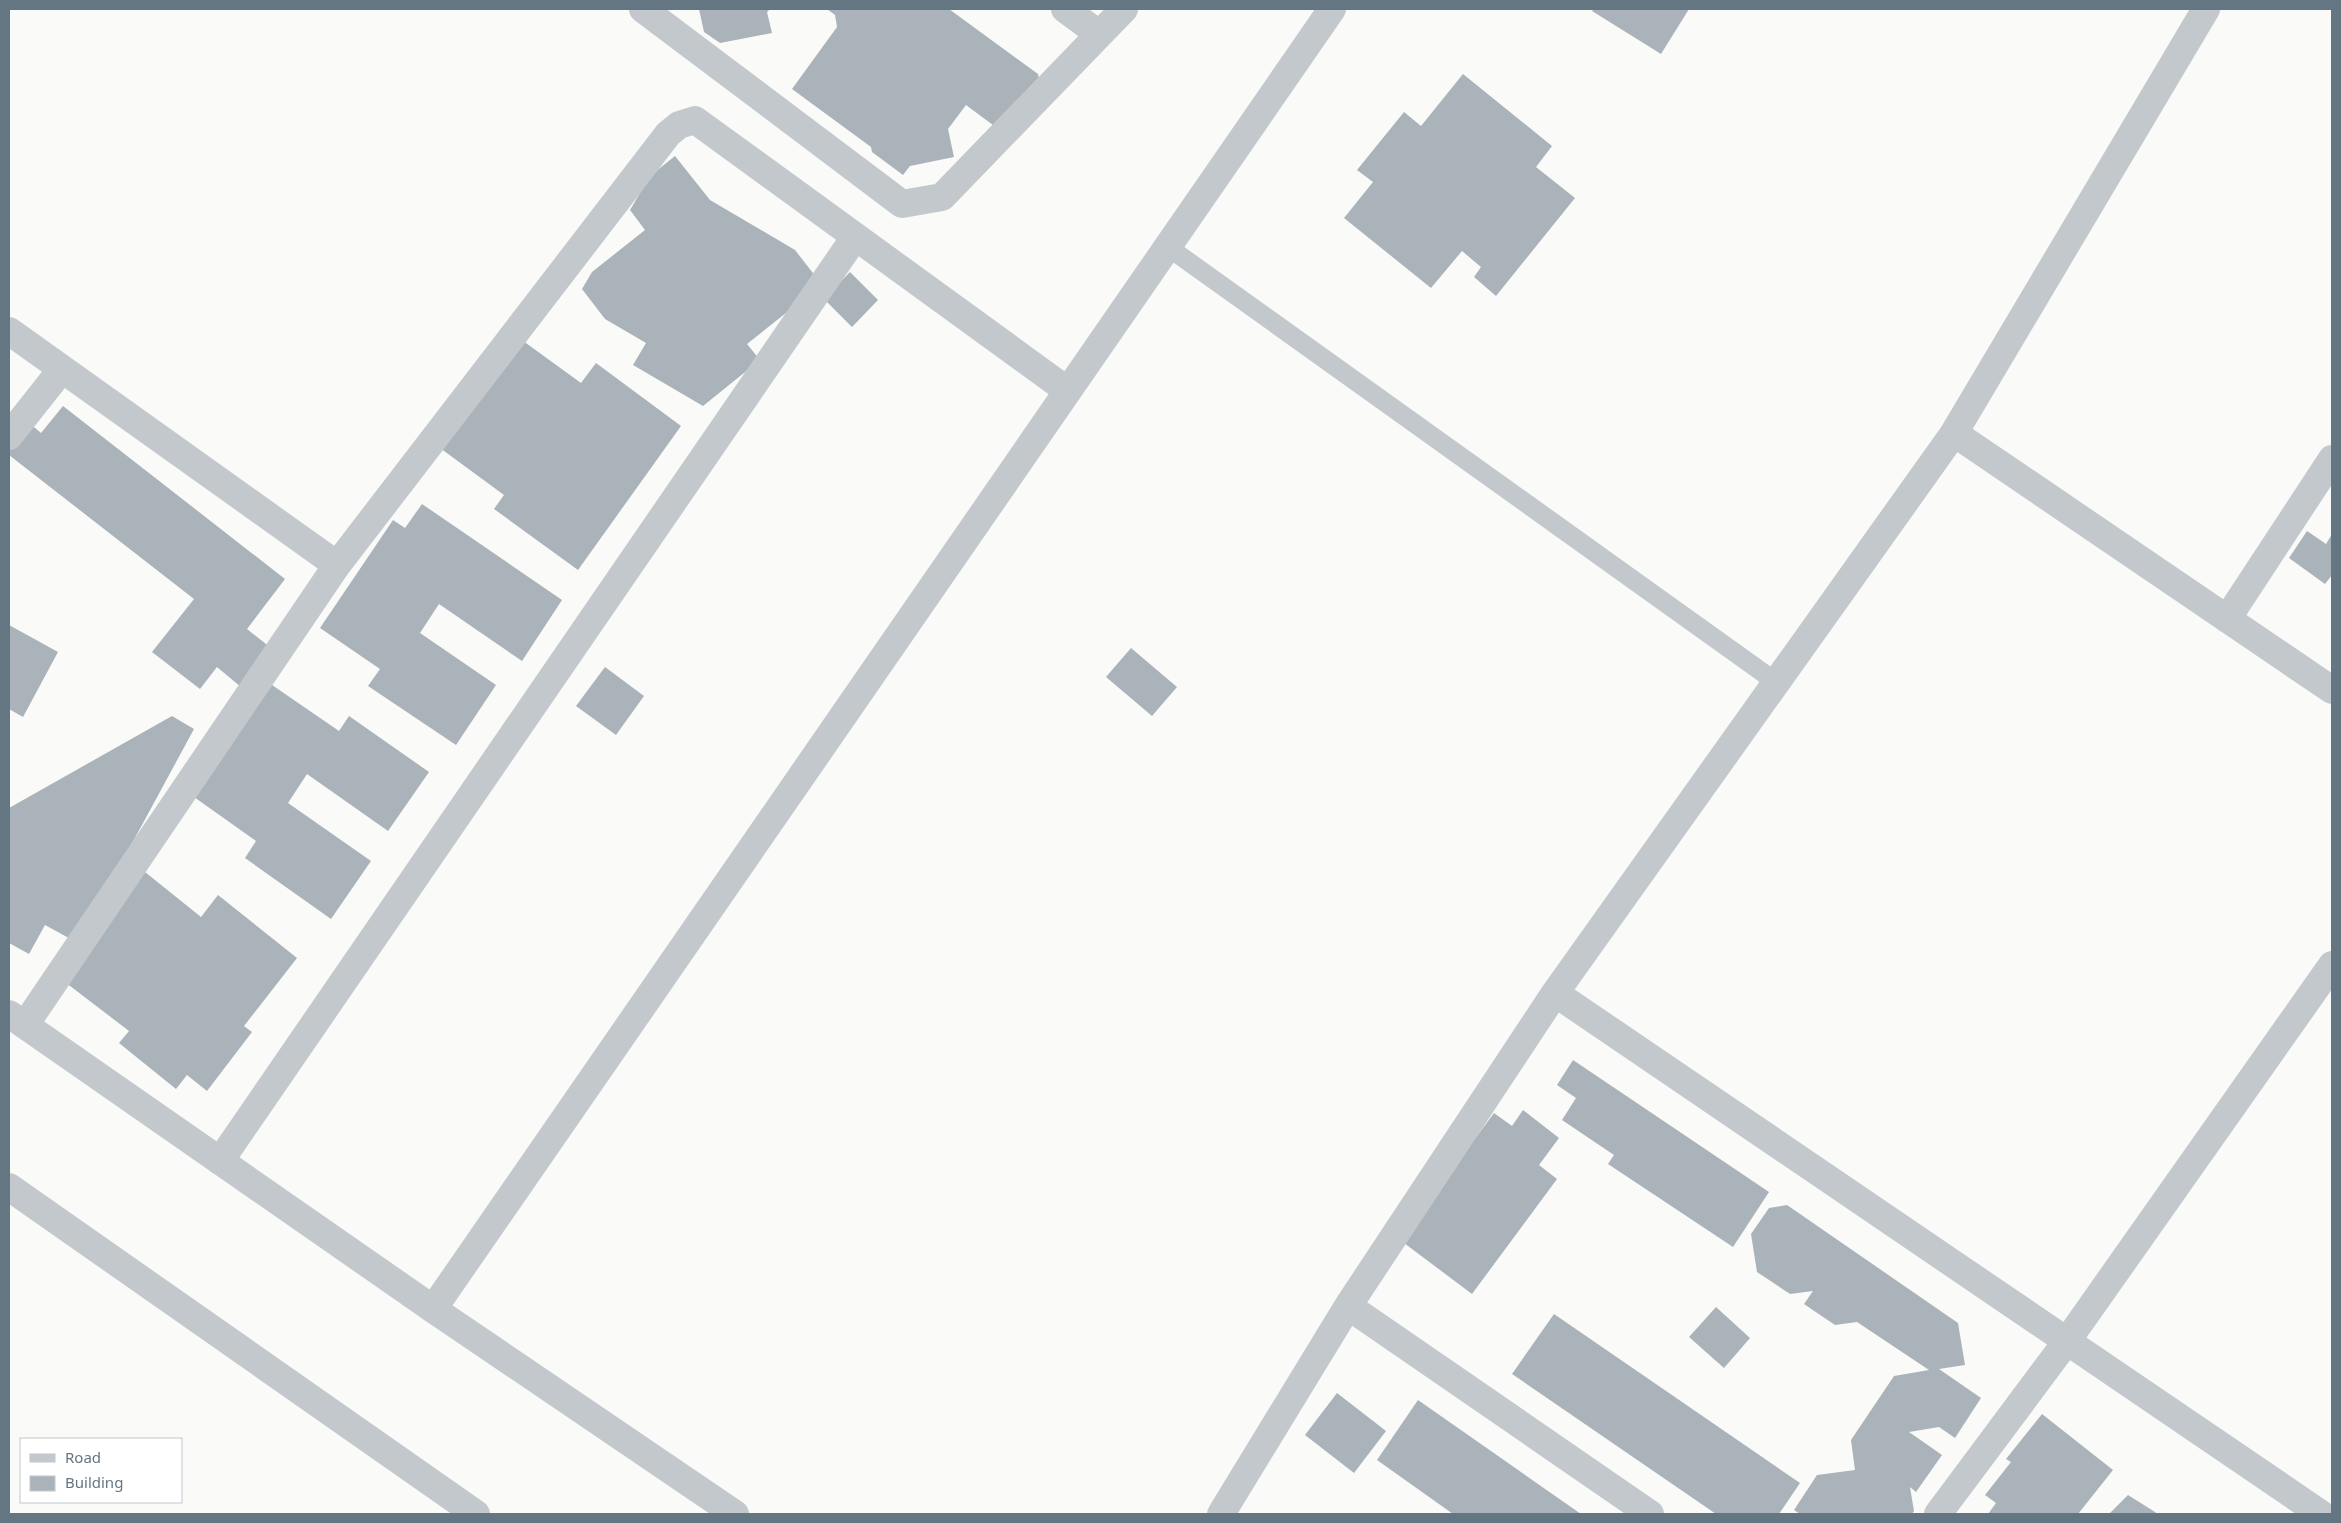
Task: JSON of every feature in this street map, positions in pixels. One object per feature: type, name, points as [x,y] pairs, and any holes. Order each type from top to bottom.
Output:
[{"type":"street","points":[[642,9],[902,204],[942,197],[1124,9]]},
{"type":"street","points":[[1065,9],[1099,34]]},
{"type":"street","points":[[433,1309],[1332,9]]},
{"type":"street","points":[[1221,1514],[1348,1306],[1555,993],[1954,433],[2206,9]]},
{"type":"street","points":[[735,1514],[433,1309],[17,1020],[337,565],[662,142],[679,125],[695,120],[1068,391]]},
{"type":"street","points":[[220,1161],[855,237]]},
{"type":"street","points":[[9,331],[337,565]]},
{"type":"street","points":[[9,436],[62,369]]},
{"type":"street","points":[[1954,433],[2332,690]]},
{"type":"street","points":[[2227,619],[2332,458]]},
{"type":"street","points":[[1938,1514],[2067,1341],[2332,965]]},
{"type":"street","points":[[1555,993],[2321,1514]]},
{"type":"street","points":[[9,1187],[476,1514]]},
{"type":"street","points":[[1348,1306],[1650,1514]]},
{"type":"lane","points":[[1168,246],[1776,682]]},
{"type":"building","points":[[699,9],[770,9],[767,12],[772,33],[720,43],[704,32]]},
{"type":"building","points":[[827,9],[949,9],[1038,74],[1039,79],[1001,131],[966,105],[948,129],[954,157],[910,166],[903,175],[872,152],[871,147],[792,89],[837,27],[835,15]]},
{"type":"building","points":[[1594,9],[1689,9],[1661,54],[1592,11]]},
{"type":"building","points":[[1463,74],[1552,146],[1536,167],[1575,198],[1496,296],[1474,277],[1481,267],[1462,251],[1431,288],[1344,218],[1373,182],[1357,170],[1404,112],[1421,126]]},
{"type":"building","points":[[675,156],[710,200],[795,250],[816,277],[801,301],[747,344],[760,360],[703,406],[633,365],[646,343],[605,319],[582,289],[592,272],[645,230],[630,210],[650,176]]},
{"type":"building","points":[[850,272],[878,300],[852,327],[824,299]]},
{"type":"building","points":[[519,338],[581,383],[596,363],[681,426],[578,570],[494,509],[504,495],[440,448]]},
{"type":"building","points":[[63,406],[285,579],[247,629],[271,648],[241,687],[217,667],[200,689],[152,652],[194,599],[9,455],[9,447],[28,422],[41,433]]},
{"type":"building","points":[[422,504],[562,600],[522,661],[439,604],[420,633],[496,685],[456,745],[368,686],[380,669],[320,628],[393,520],[405,528]]},
{"type":"building","points":[[2307,531],[2326,544],[2332,534],[2332,575],[2325,584],[2289,558]]},
{"type":"building","points":[[9,625],[58,652],[23,717],[9,709]]},
{"type":"building","points":[[1131,648],[1177,687],[1152,716],[1106,677]]},
{"type":"building","points":[[605,667],[644,696],[616,735],[576,706]]},
{"type":"building","points":[[272,685],[339,731],[349,716],[429,772],[388,831],[307,774],[288,803],[371,861],[331,919],[245,858],[256,841],[194,797]]},
{"type":"building","points":[[172,716],[194,729],[78,943],[45,925],[29,954],[9,943],[9,808]]},
{"type":"building","points":[[145,872],[201,917],[218,895],[297,958],[244,1026],[252,1032],[207,1091],[187,1075],[176,1089],[119,1043],[129,1031],[61,979]]},
{"type":"building","points":[[1573,1060],[1769,1192],[1733,1247],[1608,1164],[1614,1155],[1562,1120],[1576,1098],[1557,1085]]},
{"type":"building","points":[[1523,1110],[1559,1138],[1539,1165],[1557,1179],[1472,1294],[1400,1240],[1494,1113],[1512,1126]]},
{"type":"building","points":[[1787,1205],[1958,1323],[1965,1365],[1939,1369],[1981,1398],[1955,1438],[1939,1427],[1909,1432],[1942,1455],[1916,1492],[1910,1487],[1914,1511],[1912,1514],[1800,1514],[1794,1510],[1817,1475],[1855,1470],[1851,1440],[1894,1376],[1929,1370],[1857,1322],[1835,1325],[1804,1304],[1813,1291],[1790,1294],[1757,1272],[1751,1234],[1769,1208]]},
{"type":"building","points":[[1716,1307],[1750,1338],[1724,1368],[1689,1337]]},
{"type":"building","points":[[1554,1314],[1800,1483],[1779,1514],[1716,1514],[1512,1374]]},
{"type":"building","points":[[1337,1393],[1386,1431],[1354,1473],[1305,1435]]},
{"type":"building","points":[[1418,1400],[1581,1514],[1453,1514],[1377,1460]]},
{"type":"building","points":[[2042,1414],[2113,1470],[2078,1514],[1988,1514],[1996,1503],[1985,1495],[2011,1462],[2006,1459]]},
{"type":"building","points":[[2128,1495],[2155,1512],[2157,1514],[2109,1514]]}]
